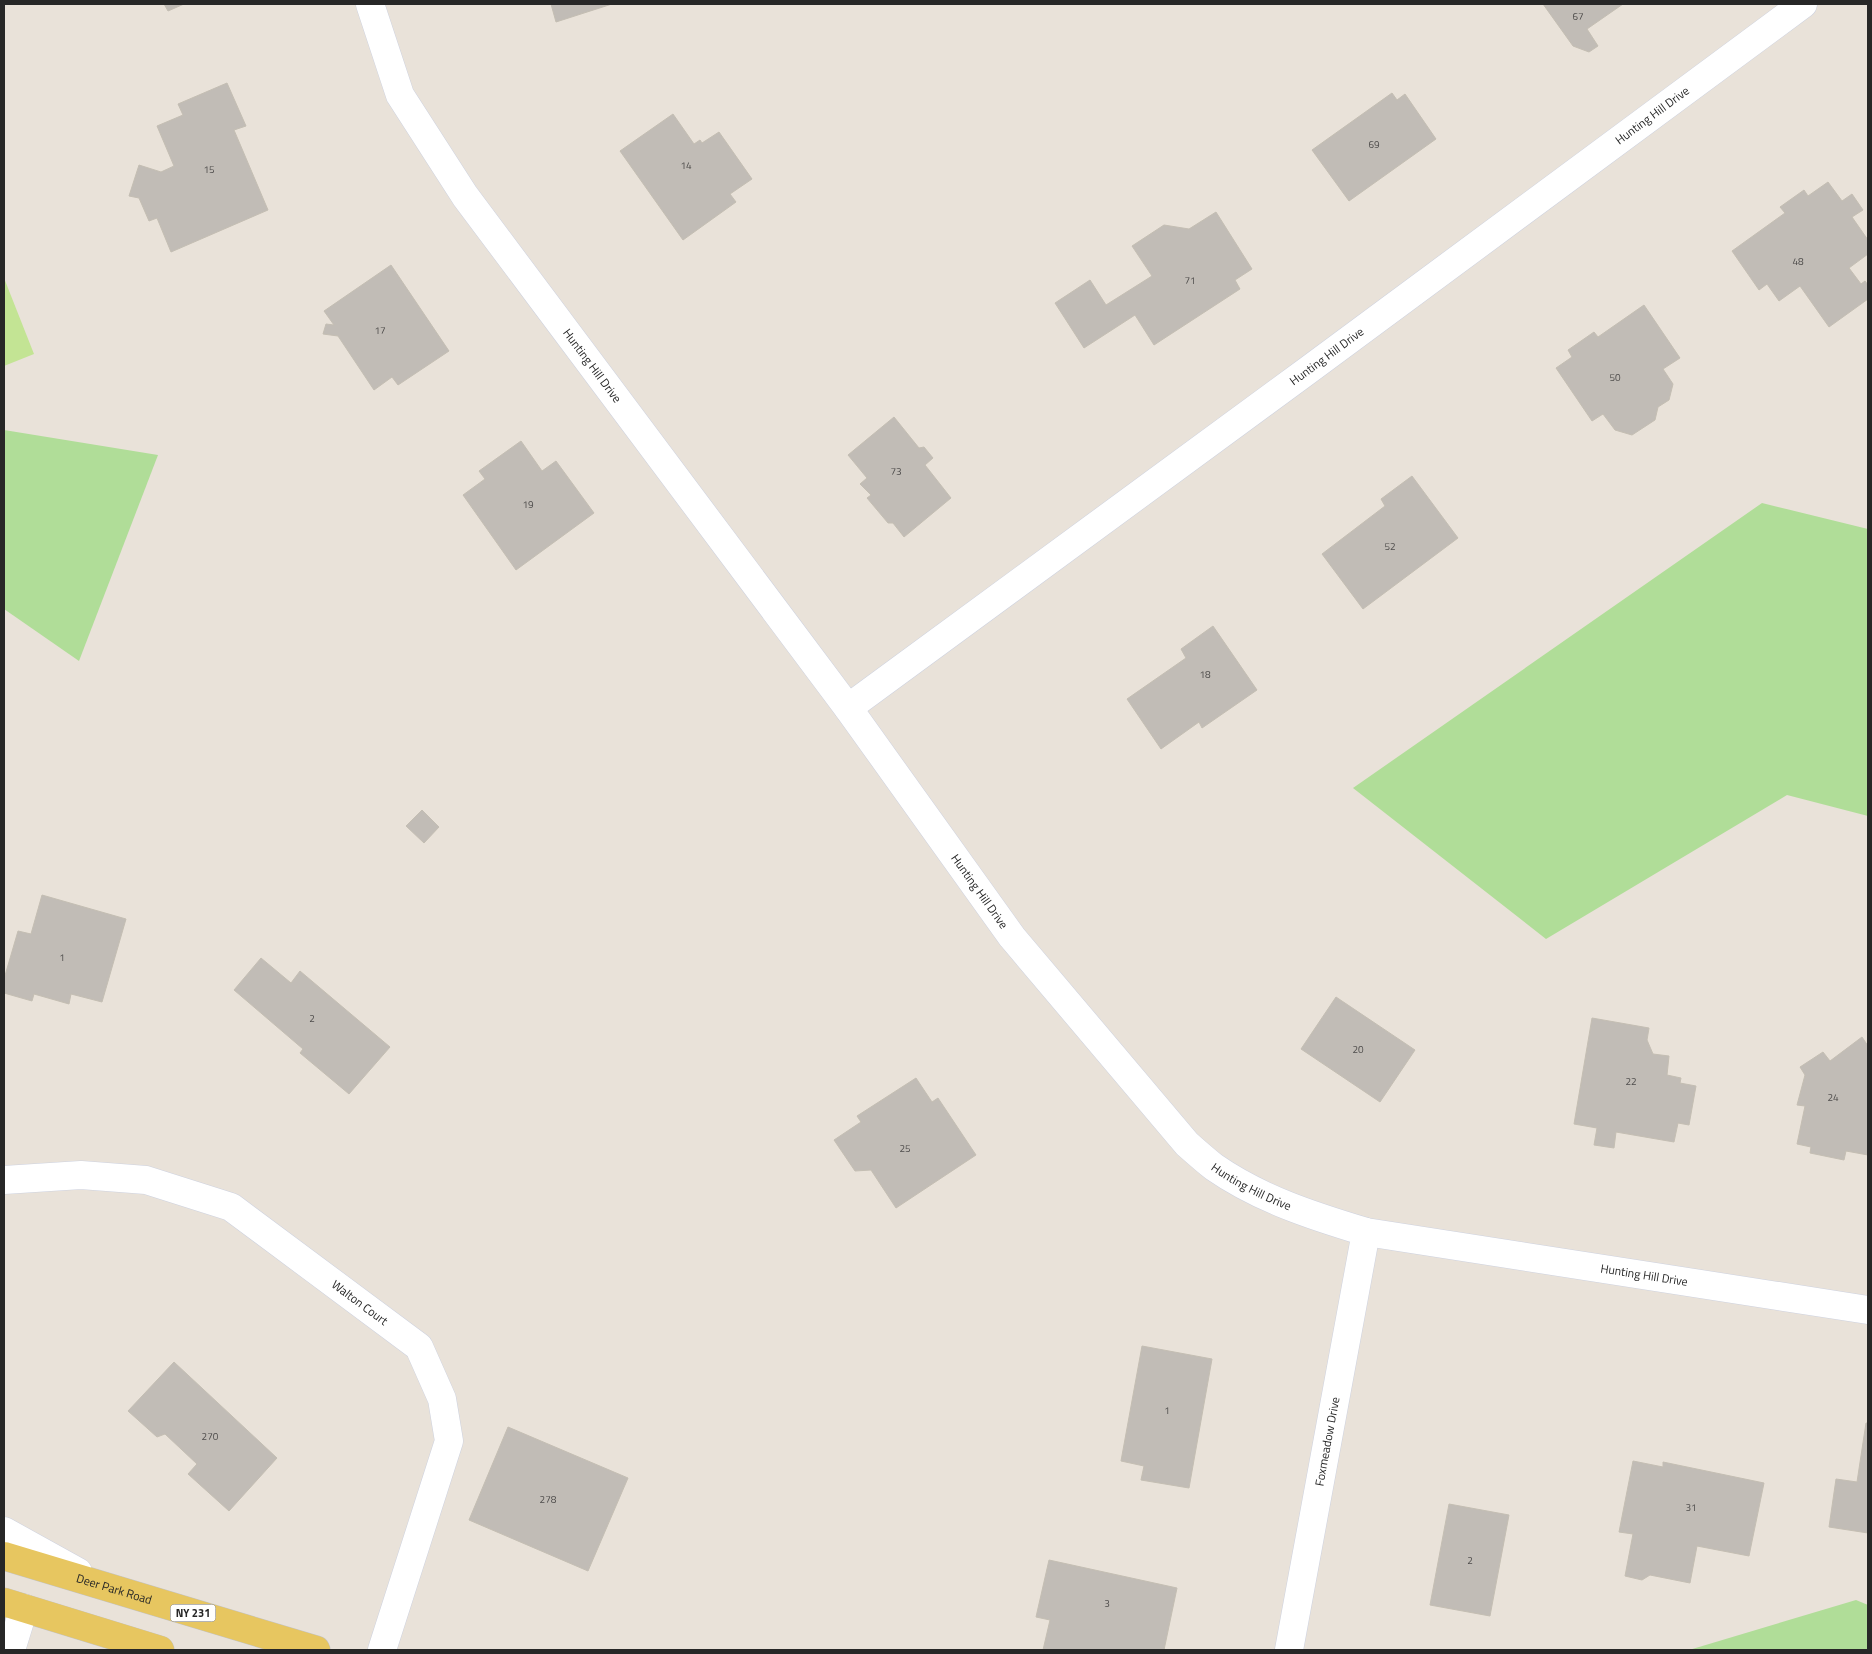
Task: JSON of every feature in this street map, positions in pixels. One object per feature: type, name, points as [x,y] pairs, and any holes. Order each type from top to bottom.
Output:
[{"type":"main road","name":"Deer Park Road","points":[[4,1556],[316,1650]]},
{"type":"main road","points":[[14,1605],[160,1650]]},
{"type":"street","name":"Hunting Hill Drive","points":[[370,4],[400,95],[466,196],[848,708],[1012,937],[1187,1144],[1213,1166],[1276,1201],[1314,1216],[1366,1232],[1868,1310]]},
{"type":"street","name":"Hunting Hill Drive","points":[[848,708],[1802,4]]},
{"type":"street","name":"Walton Court","points":[[4,1180],[81,1175],[146,1180],[232,1207],[418,1347],[442,1399],[449,1441],[382,1650]]},
{"type":"street","name":"Foxmeadow Drive","points":[[1290,1650],[1366,1232]]},
{"type":"street","points":[[4,1531],[104,1586]]},
{"type":"street","points":[[11,1650],[14,1605]]},
{"type":"green space","points":[[4,278],[34,354],[4,366]]},
{"type":"green space","points":[[4,430],[158,455],[79,661],[4,609]]},
{"type":"green space","points":[[1762,503],[1868,529],[1868,816],[1787,795],[1546,939],[1353,788]]},
{"type":"green space","points":[[1856,1600],[1868,1605],[1868,1650],[1689,1650]]},
{"type":"building","points":[[164,4],[184,4],[168,11]]},
{"type":"building","points":[[551,4],[612,4],[556,22]]},
{"type":"building","points":[[1543,4],[1623,4],[1587,29],[1598,46],[1589,52],[1573,46]]},
{"type":"building","points":[[227,83],[246,126],[234,130],[268,210],[171,252],[157,218],[149,221],[139,198],[129,196],[139,165],[161,172],[174,166],[157,126],[183,115],[178,104]]},
{"type":"building","points":[[1392,93],[1397,100],[1405,94],[1436,139],[1349,201],[1312,150]]},
{"type":"building","points":[[673,114],[694,144],[700,140],[702,143],[719,132],[752,179],[730,194],[736,202],[683,240],[620,151]]},
{"type":"building","points":[[1828,182],[1842,201],[1852,194],[1863,210],[1852,217],[1868,240],[1868,254],[1849,268],[1861,284],[1865,281],[1868,285],[1868,299],[1829,327],[1800,286],[1779,301],[1767,284],[1759,290],[1732,251],[1785,213],[1780,207],[1804,190],[1808,196]]},
{"type":"building","points":[[1216,212],[1252,269],[1235,280],[1240,289],[1154,345],[1135,315],[1084,348],[1055,303],[1090,280],[1106,305],[1152,276],[1132,246],[1164,225],[1189,229]]},
{"type":"building","points":[[391,265],[449,351],[398,385],[392,377],[374,390],[338,336],[323,334],[326,324],[334,325],[324,311]]},
{"type":"building","points":[[1644,305],[1680,358],[1663,369],[1673,384],[1669,400],[1658,407],[1655,420],[1632,435],[1615,430],[1603,414],[1592,421],[1556,368],[1572,357],[1568,350],[1594,332],[1598,337]]},
{"type":"building","points":[[894,417],[919,448],[924,447],[933,458],[925,465],[951,498],[904,537],[893,523],[888,523],[867,498],[871,495],[860,484],[867,478],[848,455]]},
{"type":"building","points":[[521,441],[542,471],[556,461],[594,513],[516,570],[463,495],[485,479],[479,471]]},
{"type":"building","points":[[1412,476],[1458,538],[1363,609],[1322,554],[1385,506],[1381,499]]},
{"type":"building","points":[[1213,626],[1257,690],[1202,728],[1199,722],[1161,749],[1127,699],[1186,658],[1181,649]]},
{"type":"building","points":[[422,810],[439,827],[424,843],[406,826]]},
{"type":"building","points":[[42,895],[126,919],[102,1002],[71,994],[69,1004],[34,994],[32,1001],[4,993],[4,979],[18,931],[31,934]]},
{"type":"building","points":[[261,958],[291,983],[300,971],[390,1047],[349,1094],[300,1053],[303,1049],[234,990]]},
{"type":"building","points":[[1336,997],[1415,1050],[1380,1102],[1301,1049]]},
{"type":"building","points":[[1592,1018],[1649,1028],[1647,1040],[1653,1054],[1669,1056],[1667,1075],[1681,1078],[1680,1083],[1696,1086],[1689,1125],[1678,1123],[1674,1142],[1616,1132],[1614,1148],[1594,1145],[1597,1128],[1574,1124]]},
{"type":"building","points":[[1862,1037],[1868,1046],[1868,1155],[1846,1151],[1844,1160],[1810,1153],[1811,1147],[1797,1144],[1805,1106],[1797,1105],[1805,1075],[1800,1067],[1823,1052],[1830,1061]]},
{"type":"building","points":[[916,1078],[932,1102],[938,1098],[976,1155],[896,1208],[871,1170],[855,1171],[834,1140],[861,1122],[857,1116]]},
{"type":"building","points":[[1142,1346],[1212,1359],[1189,1488],[1141,1480],[1144,1466],[1121,1461]]},
{"type":"building","points":[[174,1362],[277,1458],[229,1511],[188,1474],[197,1464],[165,1434],[157,1437],[128,1411]]},
{"type":"building","points":[[1866,1423],[1868,1423],[1868,1533],[1829,1527],[1836,1479],[1857,1482]]},
{"type":"building","points":[[508,1427],[628,1478],[588,1571],[469,1520]]},
{"type":"building","points":[[1633,1461],[1663,1467],[1663,1462],[1764,1483],[1749,1556],[1697,1546],[1690,1583],[1650,1575],[1642,1580],[1625,1576],[1633,1534],[1619,1532]]},
{"type":"building","points":[[1449,1504],[1509,1515],[1490,1616],[1430,1605]]},
{"type":"building","points":[[1049,1560],[1177,1588],[1164,1650],[1043,1650],[1050,1620],[1036,1617]]}]
